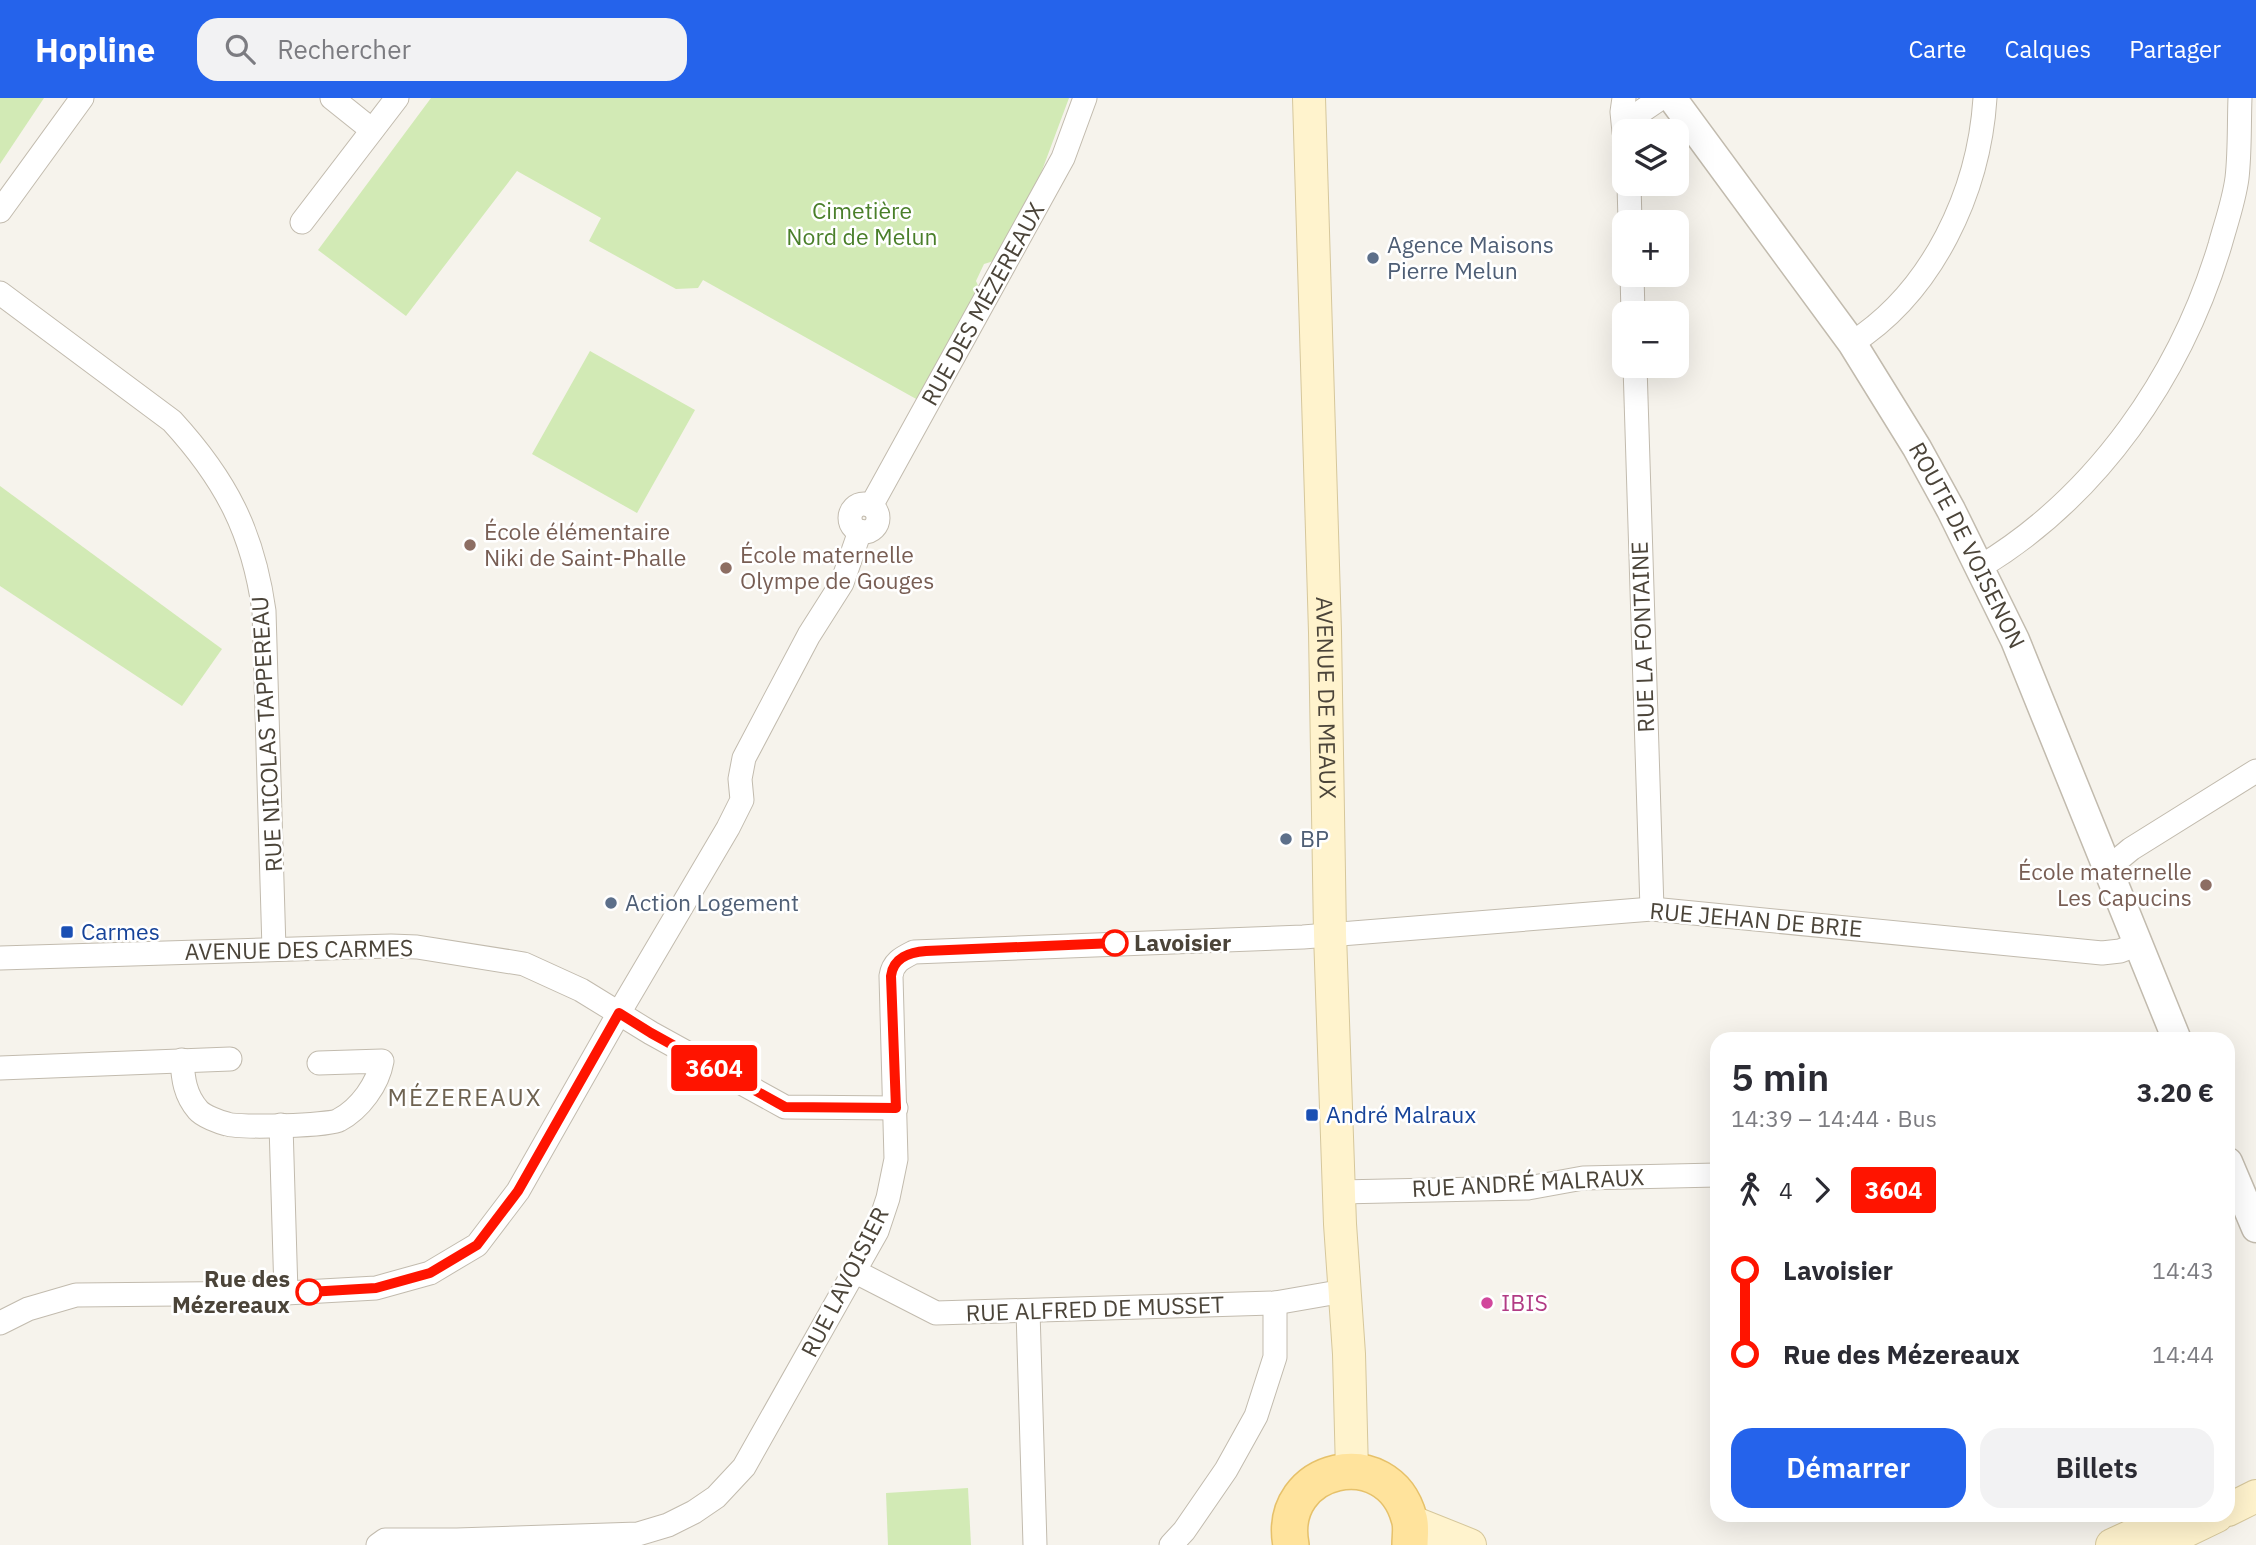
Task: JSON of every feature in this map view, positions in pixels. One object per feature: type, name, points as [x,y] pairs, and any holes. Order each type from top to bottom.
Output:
[{"type":"main road","name":"AVENUE DE MEAUX","points":[[1309,98],[1325,632],[1330,934],[1352,1471]]},
{"type":"main road","points":[[1284,1541],[1292,1513],[1301,1496],[1315,1482],[1332,1474],[1352,1471],[1372,1475],[1390,1485],[1403,1501],[1410,1533],[1470,1545]]},
{"type":"main road","points":[[2235,1486],[2256,1475]]},
{"type":"main road","points":[[2235,1506],[2256,1496]]},
{"type":"main road","points":[[2112,1545],[2162,1522]]},
{"type":"main road","points":[[2157,1545],[2205,1522]]},
{"type":"street","points":[[0,211],[82,98]]},
{"type":"street","points":[[332,98],[372,130]]},
{"type":"street","points":[[302,222],[397,98]]},
{"type":"street","name":"RUE DES MÉZEREAUX","points":[[0,1323],[28,1309],[76,1295],[286,1293],[376,1288],[430,1273],[477,1245],[518,1191],[733,819],[742,800],[740,779],[744,758],[809,635],[842,583],[860,531],[870,531],[877,524],[878,515],[871,506],[1063,158],[1085,98]]},
{"type":"street","points":[[1623,119],[1624,98]]},
{"type":"street","points":[[1636,119],[1639,113],[1661,98]]},
{"type":"street","name":"ROUTE DE VOISENON","points":[[1672,98],[1852,343],[1917,448],[2015,640],[2174,1032]]},
{"type":"street","points":[[1852,343],[1875,328],[1903,300],[1941,247],[1970,183],[1984,98]]},
{"type":"street","points":[[1980,567],[2003,554],[2082,484],[2113,451],[2165,376],[2184,341],[2200,302],[2232,203],[2237,178],[2240,98]]},
{"type":"street","name":"RUE NICOLAS TAPPEREAU","points":[[0,293],[172,422],[212,470],[234,506],[249,541],[259,576],[264,611],[274,949]]},
{"type":"street","name":"RUE LA FONTAINE","points":[[1635,378],[1652,909]]},
{"type":"street","points":[[2108,868],[2131,849],[2256,771]]},
{"type":"street","name":"RUE JEHAN DE BRIE","points":[[1330,934],[1652,909],[2102,953],[2120,951],[2138,944]]},
{"type":"street","name":"RUE LAVOISIER","points":[[378,1545],[386,1539],[469,1540],[638,1534],[668,1525],[694,1512],[716,1497],[744,1467],[877,1231],[888,1198],[896,1159],[892,968],[897,961],[914,952],[1330,934]]},
{"type":"street","name":"AVENUE DES CARMES","points":[[0,958],[417,947],[524,964],[582,990],[651,1033],[785,1107],[896,1108]]},
{"type":"street","points":[[0,1068],[230,1059]]},
{"type":"street","points":[[182,1060],[183,1084],[199,1111],[228,1125],[337,1122],[359,1105],[380,1074],[382,1061],[319,1063]]},
{"type":"street","points":[[281,1125],[286,1293]]},
{"type":"street","name":"RUE ANDRÉ MALRAUX","points":[[1340,1192],[1528,1188],[1583,1178],[1710,1175]]},
{"type":"street","points":[[2235,1178],[2256,1228]]},
{"type":"street","name":"RUE ALFRED DE MUSSET","points":[[855,1271],[936,1313],[1102,1306],[1275,1303],[1344,1294]]},
{"type":"street","points":[[1171,1545],[1184,1531],[1226,1470],[1256,1416],[1275,1357],[1275,1303]]},
{"type":"street","points":[[1028,1311],[1035,1545]]},
{"type":"green space","points":[[0,98],[44,98],[0,164]]},
{"type":"green space","name":"Cimetière Nord de Melun","points":[[431,98],[1069,98],[1034,192],[997,260],[984,264],[976,281],[981,292],[918,400],[703,280],[698,288],[676,289],[589,241],[601,218],[517,171],[406,316],[318,250]]},
{"type":"green space","points":[[590,351],[695,410],[637,513],[532,454]]},
{"type":"green space","points":[[0,486],[222,649],[182,706],[0,586]]},
{"type":"green space","points":[[968,1488],[971,1545],[888,1545],[886,1493]]},
{"type":"bus line","name":"3604","points":[[309,1292],[376,1288],[430,1273],[477,1245],[518,1191],[619,1013],[785,1107],[896,1108],[891,976],[897,961],[914,952],[926,951],[1115,943]]},
{"type":"place","name":"Agence Maisons Pierre Melun","points":[[1373,258]]},
{"type":"place","name":"École élémentaire Niki de Saint-Phalle","points":[[470,545]]},
{"type":"place","name":"École maternelle Olympe de Gouges","points":[[726,568]]},
{"type":"place","name":"BP","points":[[1286,839]]},
{"type":"place","name":"École maternelle Les Capucins","points":[[2206,885]]},
{"type":"place","name":"Action Logement","points":[[611,903]]},
{"type":"place","name":"Carmes","points":[[67,932]]},
{"type":"place","name":"Lavoisier","points":[[1115,943]]},
{"type":"place","name":"André Malraux","points":[[1312,1115]]},
{"type":"place","name":"Rue des Mézereaux","points":[[309,1292]]},
{"type":"place","name":"IBIS","points":[[1487,1303]]},
{"type":"district","name":"MÉZEREAUX","points":[[465,1098]]}]
